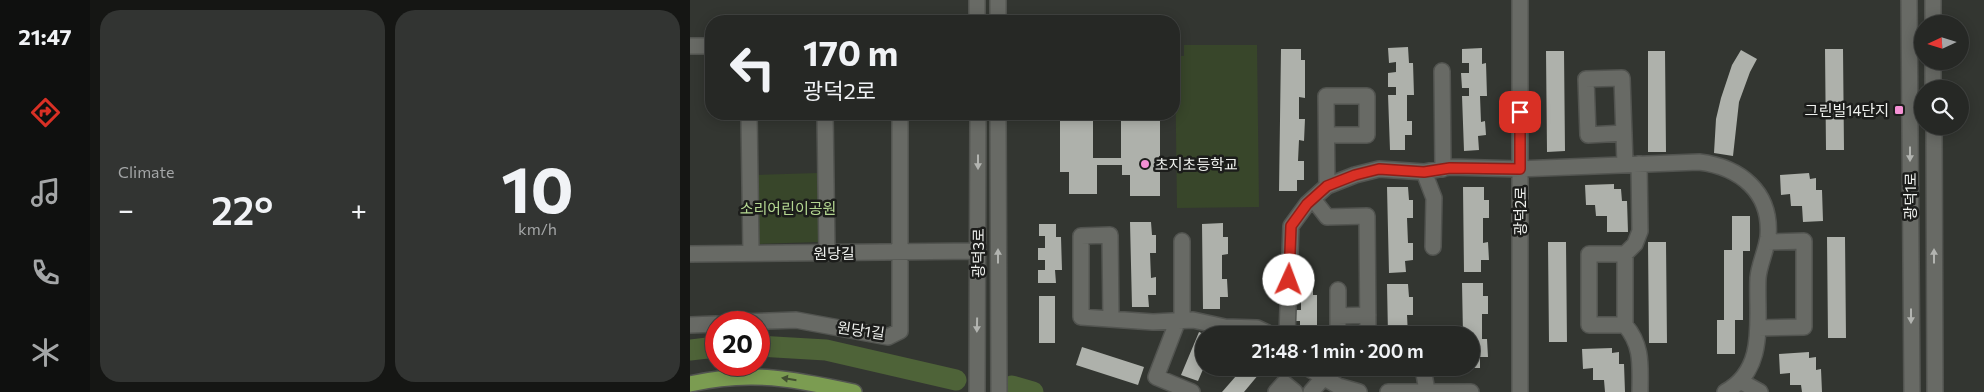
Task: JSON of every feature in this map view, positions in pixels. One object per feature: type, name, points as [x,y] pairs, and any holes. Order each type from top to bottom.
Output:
[{"type":"main road","points":[[690,384],[736,376],[773,377],[854,392]]},
{"type":"street","points":[[977,0],[977,15]]},
{"type":"street","points":[[998,0],[998,15]]},
{"type":"street","name":"광덕2로","points":[[1520,0],[1520,392]]},
{"type":"street","name":"광덕1로","points":[[1909,0],[1912,392]]},
{"type":"street","points":[[1933,0],[1933,15]]},
{"type":"street","points":[[690,46],[705,46]]},
{"type":"street","points":[[1442,71],[1443,169]]},
{"type":"street","points":[[749,120],[751,253]]},
{"type":"street","points":[[825,120],[827,253]]},
{"type":"street","points":[[899,252],[900,120]]},
{"type":"street","name":"광덕3로","points":[[977,392],[978,120]]},
{"type":"street","name":"광덕3로","points":[[998,120],[999,392]]},
{"type":"street","points":[[1624,133],[1632,164],[1640,231],[1635,244],[1625,254],[1589,254],[1589,325],[1625,325]]},
{"type":"street","points":[[1327,135],[1327,186]]},
{"type":"street","name":"광덕1로","points":[[1934,135],[1935,392]]},
{"type":"street","points":[[1287,326],[1291,226],[1312,199],[1327,186],[1355,175],[1379,169],[1424,172],[1443,169],[1520,169],[1699,162],[1714,164],[1731,170],[1746,179],[1761,200],[1766,216],[1767,242],[1758,276],[1758,342],[1754,359],[1747,372],[1740,381],[1725,392]]},
{"type":"street","points":[[1424,172],[1434,198],[1434,246]]},
{"type":"street","points":[[1312,199],[1327,218],[1367,216],[1368,326]]},
{"type":"street","points":[[1111,319],[1110,234],[1081,236],[1081,318],[1154,322],[1193,320],[1220,326]]},
{"type":"street","points":[[1182,241],[1180,320],[1156,377],[1192,392]]},
{"type":"street","points":[[1758,328],[1804,327],[1804,241],[1767,242]]},
{"type":"street","name":"원당길","points":[[690,254],[978,251]]},
{"type":"street","name":"원당1길","points":[[770,321],[796,320],[888,337],[900,331],[899,252]]},
{"type":"street","points":[[1625,254],[1625,325],[1632,334],[1640,351],[1640,392]]},
{"type":"street","points":[[1338,290],[1338,326]]},
{"type":"street","points":[[1338,316],[1368,315]]},
{"type":"street","points":[[690,326],[705,325]]},
{"type":"street","points":[[1311,392],[1323,376]]},
{"type":"street","points":[[1329,376],[1338,386],[1359,392]]},
{"type":"street","points":[[1424,376],[1427,391]]},
{"type":"street","points":[[1740,381],[1760,392]]},
{"type":"street","points":[[1276,392],[1284,383],[1295,392]]},
{"type":"street","points":[[1388,392],[1466,392]]},
{"type":"green space","points":[[1184,45],[1257,45],[1259,207],[1177,208],[1176,120],[1180,120],[1180,56],[1184,56]]},
{"type":"green space","name":"소리어린이공원","points":[[818,173],[820,242],[758,244],[756,175]]},
{"type":"building","points":[[1408,47],[1409,63],[1413,63],[1414,95],[1407,95],[1407,121],[1412,121],[1412,135],[1405,135],[1405,150],[1390,150],[1388,95],[1396,95],[1396,87],[1388,87],[1388,73],[1396,72],[1396,62],[1389,63],[1388,48]]},
{"type":"building","points":[[1482,48],[1482,64],[1486,63],[1487,96],[1480,96],[1481,122],[1485,121],[1486,135],[1478,136],[1479,150],[1464,151],[1462,96],[1469,96],[1469,88],[1462,88],[1461,73],[1469,73],[1469,63],[1462,63],[1462,49]]},
{"type":"building","points":[[1281,49],[1301,49],[1301,60],[1305,60],[1305,98],[1299,97],[1299,119],[1305,119],[1304,141],[1299,140],[1298,161],[1304,161],[1304,180],[1297,180],[1297,191],[1279,191]]},
{"type":"building","points":[[1825,49],[1843,49],[1844,150],[1826,150]]},
{"type":"building","points":[[1741,50],[1757,59],[1739,102],[1733,156],[1714,153],[1716,119],[1721,98],[1732,65]]},
{"type":"building","points":[[1546,51],[1564,51],[1565,151],[1547,152]]},
{"type":"building","points":[[1648,51],[1665,51],[1666,152],[1648,152]]},
{"type":"building","name":"초지초등학교","points":[[1060,120],[1093,120],[1093,158],[1121,158],[1121,120],[1160,120],[1160,196],[1130,196],[1130,175],[1122,175],[1122,165],[1097,165],[1097,194],[1069,194],[1069,172],[1060,172]]},
{"type":"building","points":[[1809,173],[1810,179],[1816,178],[1816,190],[1822,190],[1823,221],[1803,222],[1802,206],[1791,206],[1790,194],[1781,195],[1780,175]]},
{"type":"building","points":[[1614,184],[1614,189],[1621,189],[1622,201],[1627,201],[1628,232],[1607,232],[1607,216],[1596,216],[1595,205],[1586,205],[1585,185]]},
{"type":"building","points":[[1387,187],[1408,187],[1409,200],[1413,200],[1413,218],[1407,218],[1408,243],[1413,243],[1413,260],[1405,261],[1406,272],[1389,273]]},
{"type":"building","points":[[1463,187],[1484,187],[1484,200],[1489,200],[1489,218],[1483,218],[1483,243],[1488,242],[1489,260],[1481,260],[1481,272],[1464,272]]},
{"type":"building","points":[[1732,216],[1750,216],[1750,251],[1743,251],[1743,320],[1735,320],[1735,354],[1717,354],[1717,320],[1724,320],[1724,250],[1732,250]]},
{"type":"building","points":[[1130,222],[1151,222],[1152,235],[1156,235],[1156,253],[1150,253],[1151,278],[1156,277],[1156,295],[1148,295],[1149,307],[1132,307]]},
{"type":"building","points":[[1223,223],[1223,237],[1228,237],[1228,254],[1222,255],[1222,279],[1227,279],[1228,297],[1220,297],[1220,309],[1203,309],[1202,224]]},
{"type":"building","points":[[1039,224],[1056,224],[1056,237],[1061,237],[1062,270],[1055,270],[1056,283],[1038,283],[1038,270],[1045,270],[1045,260],[1038,260],[1038,248],[1045,248],[1045,236],[1039,236]]},
{"type":"building","points":[[1827,237],[1845,237],[1846,338],[1828,338]]},
{"type":"building","points":[[1548,242],[1566,242],[1567,342],[1549,342]]},
{"type":"building","points":[[1648,242],[1666,242],[1667,343],[1649,343]]},
{"type":"building","points":[[1294,283],[1313,283],[1313,295],[1317,295],[1317,326],[1300,326],[1300,321],[1293,321],[1293,310],[1301,310],[1301,295],[1293,295]]},
{"type":"building","points":[[1462,283],[1483,283],[1483,296],[1488,296],[1488,314],[1482,314],[1482,339],[1487,339],[1488,357],[1480,357],[1480,326],[1463,326]]},
{"type":"building","points":[[1387,284],[1408,284],[1409,297],[1413,297],[1413,315],[1407,315],[1408,326],[1388,326]]},
{"type":"building","points":[[1039,296],[1055,296],[1055,343],[1039,343]]},
{"type":"building","points":[[1195,342],[1195,376],[1200,376],[1198,381],[1181,375]]},
{"type":"building","points":[[1082,347],[1144,367],[1138,385],[1076,365]]},
{"type":"building","points":[[1612,348],[1612,353],[1619,352],[1619,364],[1624,364],[1625,392],[1605,392],[1604,380],[1593,380],[1593,368],[1583,369],[1582,349]]},
{"type":"building","points":[[1809,352],[1809,358],[1816,357],[1816,370],[1821,369],[1822,392],[1802,392],[1801,385],[1790,385],[1790,373],[1780,374],[1779,354]]},
{"type":"building","points":[[1236,376],[1257,376],[1244,392],[1222,392]]},
{"type":"waterway","points":[[770,347],[826,350],[956,380]]},
{"type":"waterway","points":[[690,350],[705,348]]},
{"type":"waterway","points":[[1012,386],[1033,392]]},
{"type":"place","name":"그린빌14단지","points":[[1899,110]]},
{"type":"place","name":"초지초등학교","points":[[1145,164]]},
{"type":"route","points":[[1289,280],[1291,226],[1307,204],[1327,186],[1355,175],[1379,169],[1424,172],[1450,168],[1520,169],[1520,112]]}]
